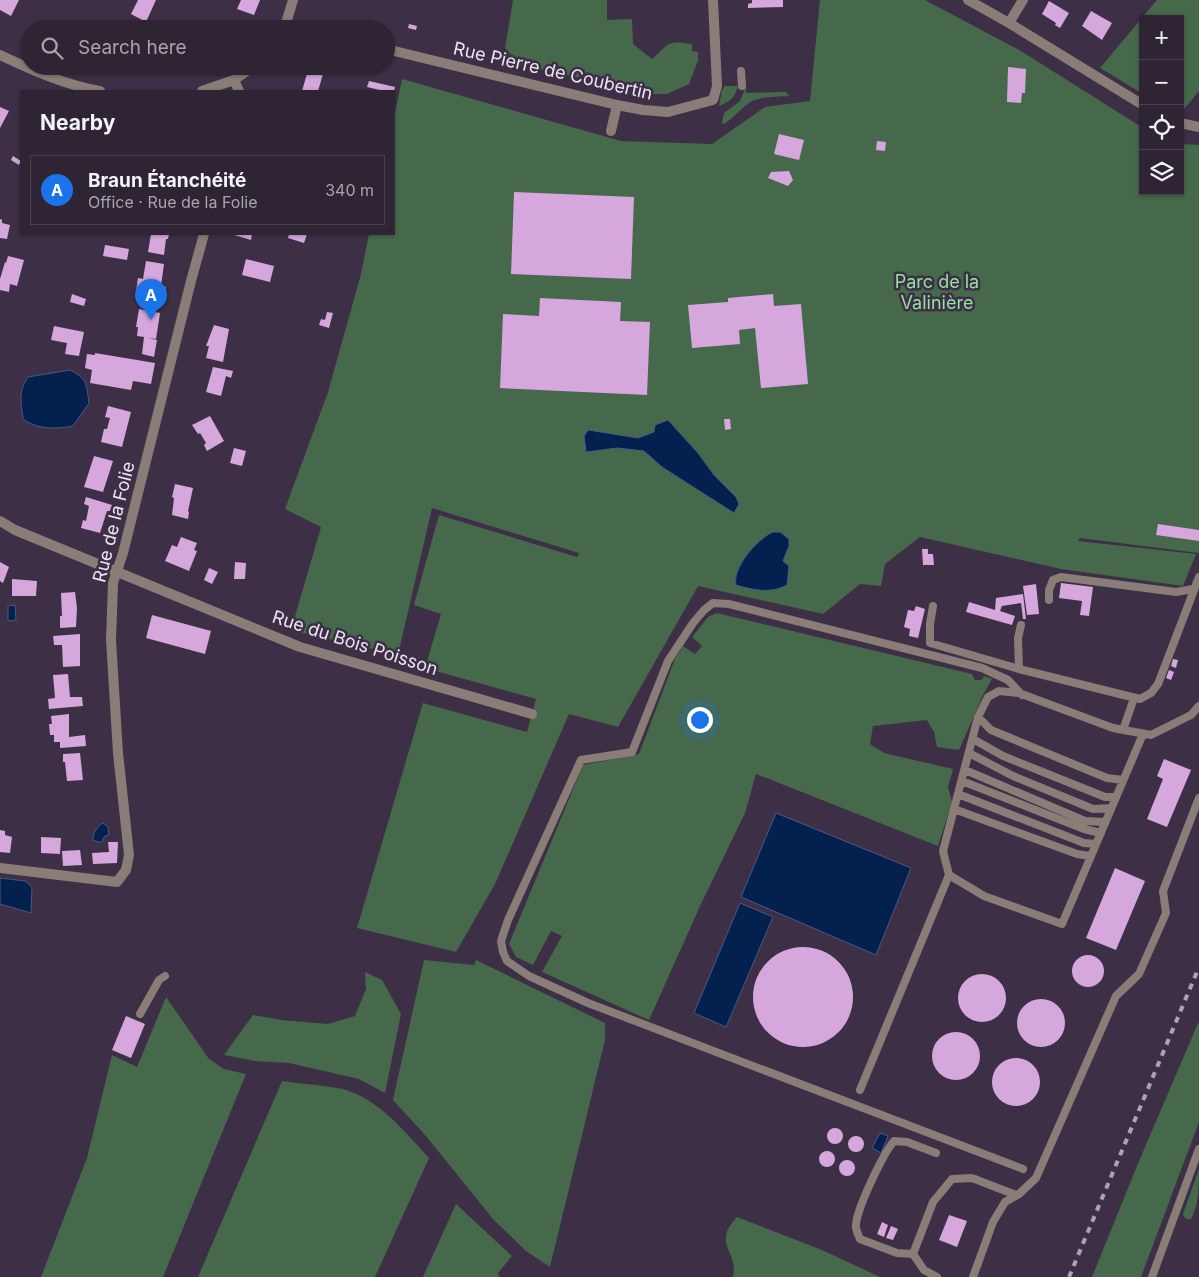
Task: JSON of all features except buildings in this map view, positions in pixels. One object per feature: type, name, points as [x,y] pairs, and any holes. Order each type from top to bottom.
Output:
[{"type":"street","points":[[287,20],[293,0]]},
{"type":"street","name":"Rue Pierre de Coubertin","points":[[395,51],[617,105],[668,112],[713,100],[717,86],[713,0]]},
{"type":"street","points":[[968,0],[1139,103]]},
{"type":"street","points":[[1009,23],[1023,0]]},
{"type":"street","points":[[0,55],[20,65]]},
{"type":"street","points":[[44,75],[96,90]]},
{"type":"street","points":[[205,90],[234,80],[241,75]]},
{"type":"street","points":[[234,80],[239,90]]},
{"type":"street","points":[[612,131],[617,105]]},
{"type":"street","points":[[1184,124],[1199,127]]},
{"type":"street","name":"Rue de la Folie","points":[[0,868],[117,882],[126,870],[130,855],[118,753],[111,640],[113,583],[123,553],[204,235]]},
{"type":"street","name":"Rue du Bois Poisson","points":[[0,521],[15,530],[300,647],[532,714]]},
{"type":"lane","points":[[742,71],[742,86]]},
{"type":"lane","points":[[1049,600],[1049,590],[1053,580],[1060,577],[1176,592],[1193,589]]},
{"type":"lane","points":[[933,606],[930,624],[930,643],[1019,669],[1140,699],[1151,693],[1158,684],[1199,577]]},
{"type":"lane","points":[[1022,694],[1008,680],[982,668],[729,604],[714,603],[704,610],[693,623],[668,661],[632,752],[581,760],[508,920],[502,941],[503,952],[507,962],[529,976],[588,1003],[1023,1169]]},
{"type":"lane","points":[[1019,669],[1018,638],[1021,625]]},
{"type":"lane","points":[[860,1090],[949,875],[943,851],[978,717],[988,697],[999,690],[1022,694],[1113,728],[1151,735],[1192,716],[1199,706]]},
{"type":"lane","points":[[1123,730],[1134,698]]},
{"type":"lane","points":[[1192,716],[1199,721]]},
{"type":"lane","points":[[978,717],[992,730],[1107,778],[1123,780]]},
{"type":"lane","points":[[949,875],[984,896],[1062,924],[1143,734]]},
{"type":"lane","points":[[973,739],[1004,756],[1105,797],[1116,797]]},
{"type":"lane","points":[[969,753],[1013,776],[1093,809],[1111,808]]},
{"type":"lane","points":[[965,770],[1085,821],[1105,822]]},
{"type":"lane","points":[[962,781],[1084,829],[1101,832]]},
{"type":"lane","points":[[958,794],[1084,843],[1096,844]]},
{"type":"lane","points":[[966,1277],[974,1273],[993,1222],[1005,1202],[1036,1178],[1116,996],[1139,974],[1166,913],[1163,891],[1199,798]]},
{"type":"lane","points":[[954,809],[1077,854],[1090,856]]},
{"type":"lane","points":[[140,1014],[159,980],[165,976]]},
{"type":"lane","points":[[913,1254],[897,1253],[860,1239],[855,1226],[885,1151],[894,1141],[907,1142],[936,1153]]},
{"type":"lane","points":[[1152,1277],[1199,1149]]},
{"type":"lane","points":[[913,1254],[933,1202],[952,1179],[972,1178],[1016,1195]]},
{"type":"lane","points":[[913,1254],[924,1270],[937,1277]]},
{"type":"green space","points":[[513,0],[607,0],[607,20],[632,19],[633,44],[652,59],[669,44],[678,42],[692,44],[692,51],[698,52],[698,60],[689,84],[667,94],[653,94],[521,65],[505,48]]},
{"type":"green space","name":"Parc de la Valinière","points":[[820,0],[925,0],[1021,51],[1139,125],[1139,195],[1184,195],[1184,144],[1199,145],[1199,553],[1080,538],[1078,541],[1196,554],[1183,586],[1061,569],[920,537],[885,564],[881,586],[860,584],[823,614],[698,586],[618,727],[569,714],[495,884],[456,952],[357,928],[423,703],[527,732],[536,699],[425,668],[441,614],[414,605],[439,515],[577,557],[579,553],[432,508],[398,655],[291,630],[321,527],[285,509],[328,392],[361,274],[369,235],[395,235],[395,112],[402,79],[621,141],[712,144],[765,107],[810,101]]},
{"type":"green space","points":[[1157,0],[1199,0],[1199,91],[1184,109],[1184,15],[1144,15]]},
{"type":"green space","points":[[1139,21],[1139,92],[1100,68]]},
{"type":"green space","points":[[725,86],[738,86],[731,99],[719,106],[722,90]]},
{"type":"green space","points":[[746,86],[746,93],[786,92],[789,96],[768,97],[753,101],[728,122],[722,123],[724,113],[740,101]]},
{"type":"green space","points":[[717,613],[972,674],[975,680],[982,680],[984,676],[992,679],[959,750],[937,747],[934,732],[927,720],[873,726],[870,744],[884,753],[953,769],[948,787],[952,802],[938,846],[756,774],[745,813],[701,904],[649,1020],[542,972],[562,936],[551,931],[533,965],[516,957],[509,944],[583,765],[639,754],[675,659],[683,646],[695,654],[702,646],[692,637],[708,617]]},
{"type":"green space","points":[[424,960],[474,965],[476,960],[605,1023],[605,1040],[550,1267],[526,1251],[493,1219],[426,1136],[393,1100]]},
{"type":"green space","points":[[365,972],[382,980],[401,1014],[385,1093],[359,1079],[289,1063],[255,1061],[224,1055],[253,1015],[281,1020],[328,1024],[355,1016],[366,989]]},
{"type":"green space","points":[[166,997],[209,1059],[224,1069],[246,1074],[163,1277],[41,1277],[87,1158],[112,1055],[137,1067]]},
{"type":"green space","points":[[1199,1021],[1199,1122],[1141,1277],[1092,1277],[1139,1161]]},
{"type":"green space","points":[[282,1081],[343,1089],[368,1100],[401,1127],[429,1158],[375,1277],[198,1277]]},
{"type":"green space","points":[[1199,1169],[1197,1203],[1190,1220],[1185,1218],[1183,1214]]},
{"type":"green space","points":[[456,1204],[512,1256],[498,1273],[499,1277],[423,1277]]},
{"type":"green space","points":[[737,1217],[822,1250],[880,1277],[733,1277],[734,1268],[726,1241],[726,1234]]},
{"type":"water","points":[[70,370],[83,379],[89,403],[73,426],[47,428],[29,423],[23,419],[21,392],[28,377]]},
{"type":"water","points":[[668,420],[698,453],[714,475],[736,497],[739,504],[734,513],[662,467],[644,451],[617,448],[586,452],[584,436],[588,430],[638,438],[654,432],[655,425]]},
{"type":"water","points":[[773,532],[780,532],[789,539],[789,546],[783,561],[789,566],[787,585],[775,590],[755,590],[736,585],[738,571],[747,555],[753,547]]},
{"type":"water","points":[[15,605],[16,620],[8,621],[8,606]]},
{"type":"water","points":[[776,813],[911,868],[876,955],[741,897]]},
{"type":"water","points":[[103,823],[108,827],[109,834],[104,837],[102,842],[93,840],[96,830]]},
{"type":"water","points":[[0,878],[25,881],[32,887],[31,913],[0,904]]},
{"type":"water","points":[[740,903],[773,917],[726,1027],[694,1013]]},
{"type":"water","points":[[880,1133],[888,1136],[881,1153],[872,1148]]},
{"type":"railway","points":[[1069,1277],[1199,967]]},
{"type":"place","name":"Braun Étanchéité","points":[[151,320]]}]
